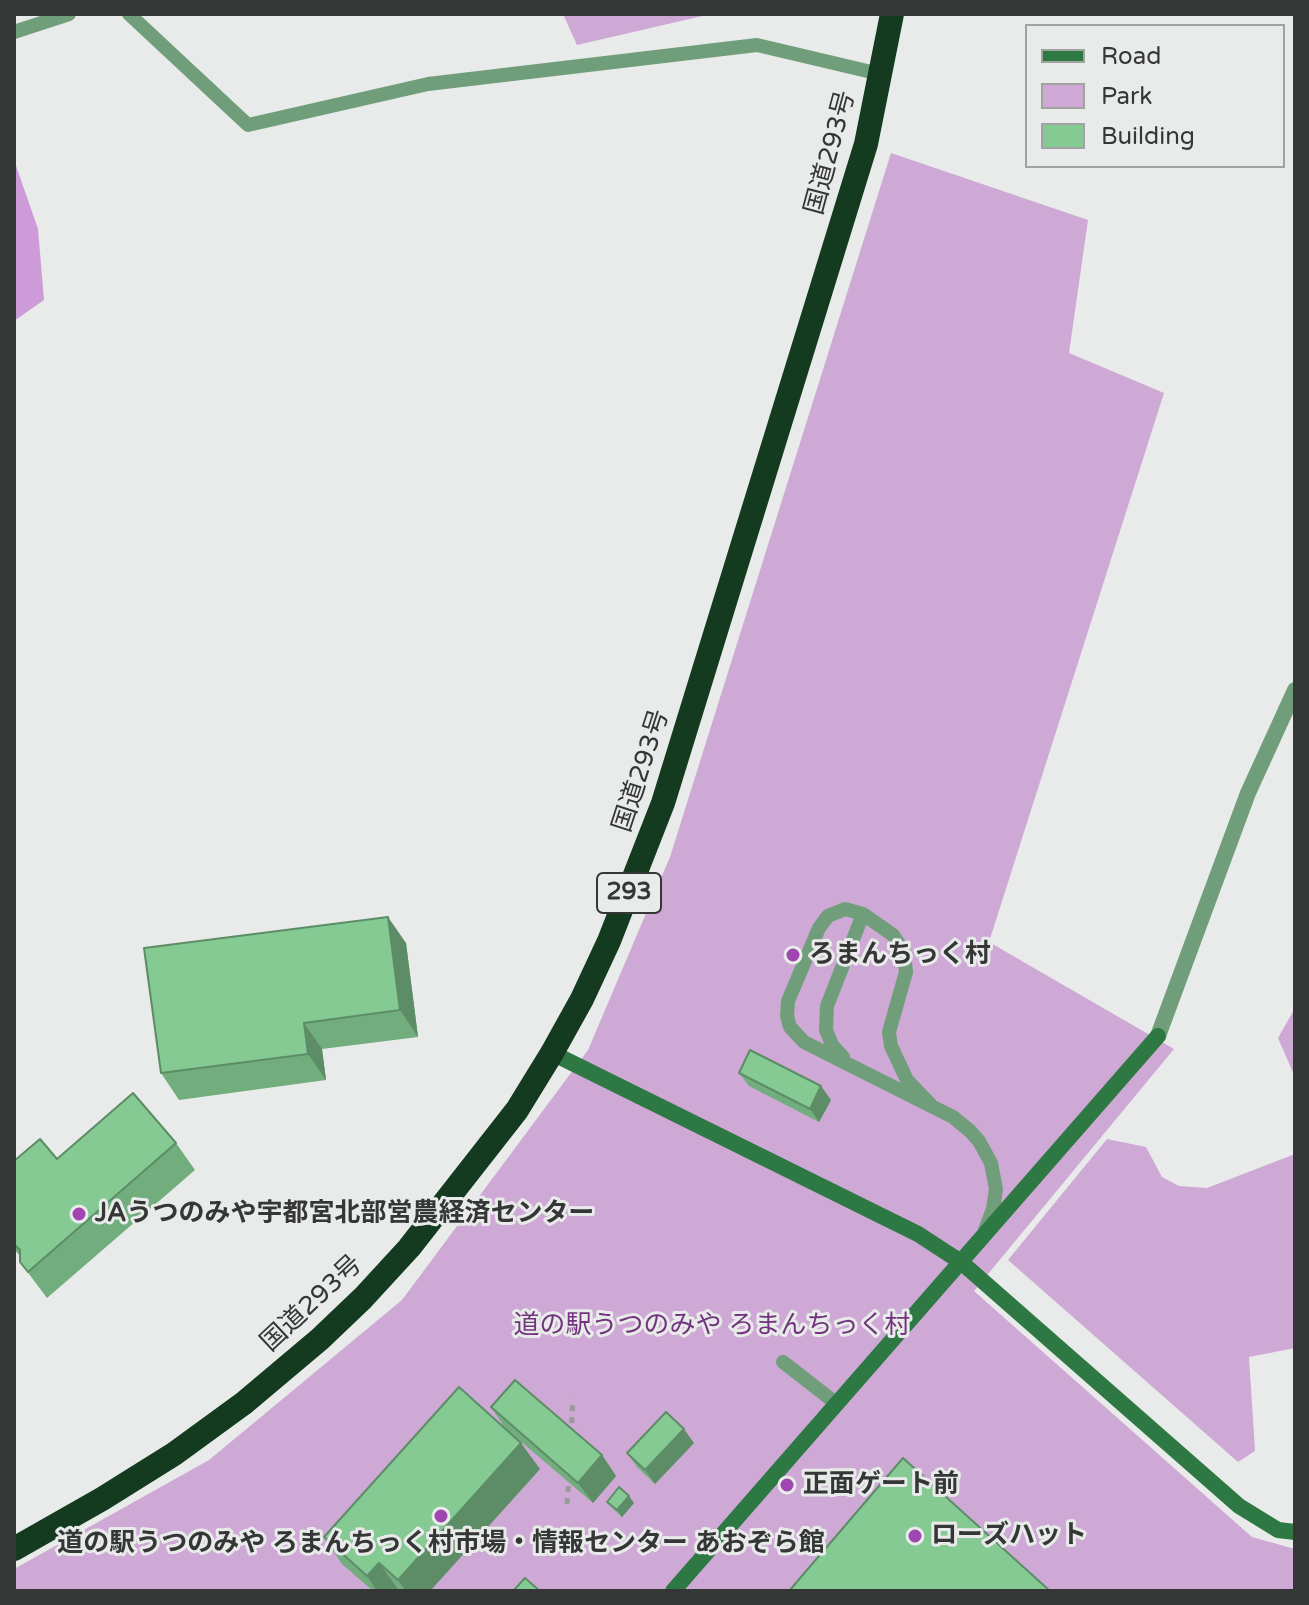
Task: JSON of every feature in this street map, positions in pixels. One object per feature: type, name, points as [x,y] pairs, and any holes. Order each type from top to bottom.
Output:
[{"type":"highway","name":"国道293号","points":[[14,1549],[174,1454],[244,1403],[320,1339],[409,1248],[517,1110],[552,1053],[609,941],[663,803],[866,144],[892,14]]},
{"type":"street","points":[[673,1591],[1158,1036],[1248,793],[1295,690]]},
{"type":"street","points":[[552,1053],[918,1234],[961,1262],[1239,1506],[1278,1530],[1295,1532]]},
{"type":"lane","points":[[14,32],[69,14]]},
{"type":"lane","points":[[129,14],[248,125],[428,84],[757,45],[880,74]]},
{"type":"lane","points":[[931,1105],[907,1080],[891,1046],[889,1032],[906,972],[904,952],[893,935],[863,914],[845,909],[828,916],[819,928],[788,1001],[790,1027],[804,1042],[931,1105],[970,1131],[991,1163],[996,1189],[993,1209],[982,1238]]},
{"type":"lane","points":[[850,1064],[832,1045],[826,1030],[827,1006],[863,914]]},
{"type":"lane","points":[[783,1362],[837,1404]]},
{"type":"path","points":[[571,1444],[573,1399]]},
{"type":"path","points":[[567,1504],[569,1474]]},
{"type":"green space","points":[[563,14],[711,14],[577,45]]},
{"type":"green space","name":"道の駅うつのみや ろまんちっく村","points":[[891,153],[1088,220],[1069,353],[1164,393],[989,942],[1174,1049],[974,1291],[1252,1537],[1295,1549],[1295,1591],[14,1591],[14,1569],[209,1460],[402,1300],[588,1050],[670,857]]},
{"type":"green space","points":[[1295,1008],[1295,1077],[1278,1038]]},
{"type":"green space","points":[[1107,1139],[1146,1147],[1162,1177],[1179,1186],[1207,1188],[1295,1154],[1295,1348],[1249,1357],[1255,1451],[1238,1462],[1008,1260]]},
{"type":"shaded area","points":[[14,160],[38,229],[44,300],[14,321]]},
{"type":"building","points":[[388,917],[400,1010],[304,1023],[308,1054],[161,1073],[144,948]]},
{"type":"building","points":[[750,1050],[821,1086],[810,1109],[739,1073]]},
{"type":"building","points":[[133,1093],[176,1143],[28,1272],[20,1262],[20,1250],[14,1244],[14,1161],[40,1139],[57,1159]]},
{"type":"building","points":[[515,1380],[602,1455],[578,1483],[491,1407]]},
{"type":"building","points":[[459,1387],[521,1443],[398,1580],[379,1563],[367,1576],[324,1537]]},
{"type":"building","points":[[666,1412],[684,1429],[645,1470],[627,1453]]},
{"type":"building","name":"ローズハット","points":[[903,1458],[1050,1591],[789,1591]]},
{"type":"building","points":[[619,1487],[629,1496],[617,1510],[607,1502]]},
{"type":"building","points":[[525,1578],[540,1591],[513,1591]]},
{"type":"place","name":"ろまんちっく村","points":[[793,955]]},
{"type":"place","name":"JAうつのみや宇都宮北部営農経済センター","points":[[79,1214]]},
{"type":"place","name":"正面ゲート前","points":[[787,1485]]},
{"type":"place","name":"道の駅うつのみや ろまんちっく村市場・情報センター あおぞら館","points":[[441,1516]]},
{"type":"place","name":"ローズハット","points":[[915,1536]]}]
